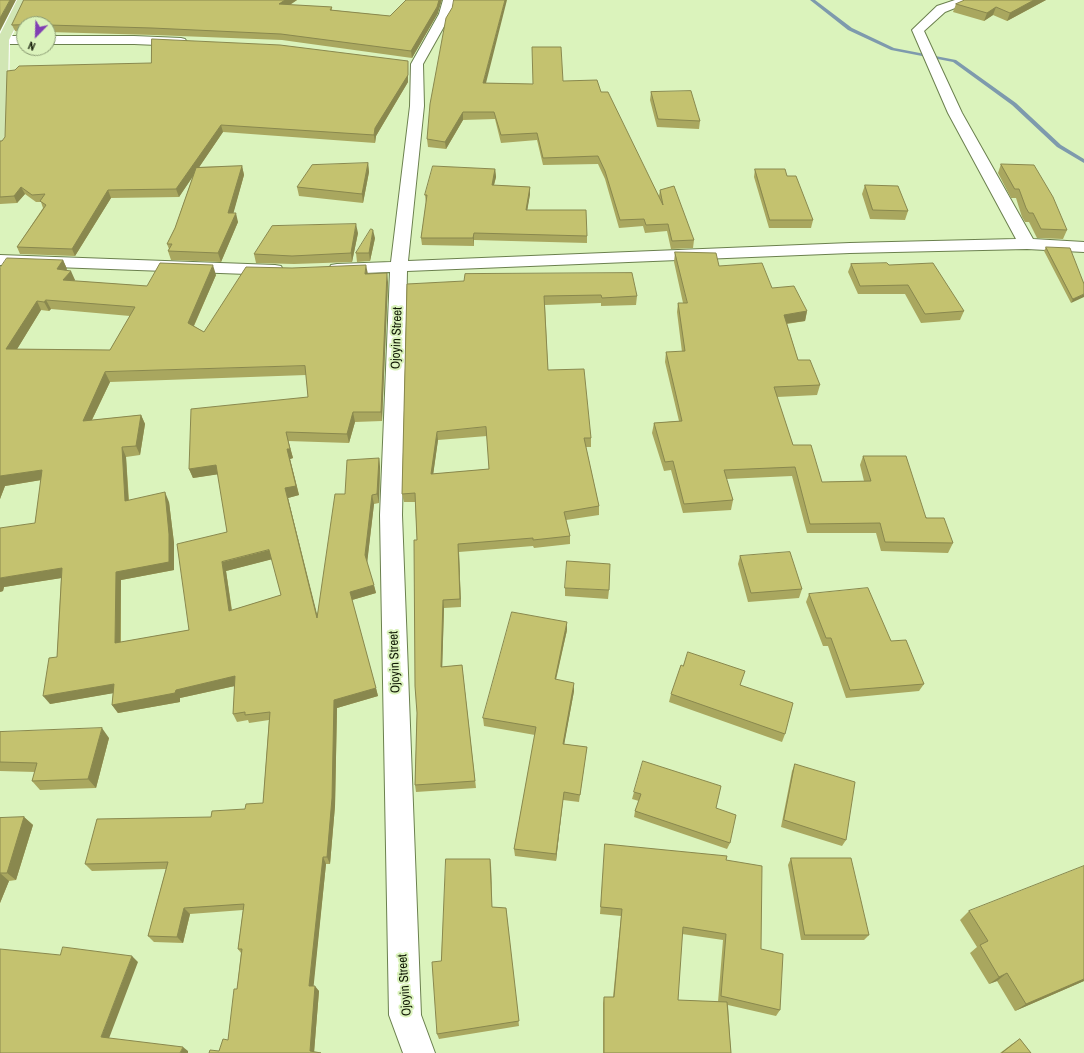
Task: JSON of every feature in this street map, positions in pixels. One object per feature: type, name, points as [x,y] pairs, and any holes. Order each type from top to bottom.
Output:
[{"type":"main road","points":[[0,144],[2,109],[2,40],[23,0]]},
{"type":"street","points":[[402,62],[417,64],[445,14],[449,0]]},
{"type":"street","points":[[966,0],[941,9],[918,30],[928,56],[960,124],[1027,244]]},
{"type":"street","points":[[2,40],[16,40]]},
{"type":"street","points":[[56,40],[134,40],[196,43]]},
{"type":"street","name":"Ojoyin Street","points":[[417,64],[417,106],[399,268],[391,522],[405,1015],[419,1053]]},
{"type":"street","points":[[324,270],[850,248],[1027,244],[1084,247]]},
{"type":"street","points":[[0,260],[294,271]]},
{"type":"building","points":[[0,0],[10,0],[0,18]]},
{"type":"building","points":[[24,0],[285,0],[279,4],[332,7],[330,10],[390,16],[406,0],[439,0],[437,7],[411,51],[281,34],[56,25],[56,16],[16,16]]},
{"type":"building","points":[[454,0],[505,0],[483,83],[533,84],[532,47],[561,47],[563,81],[597,80],[601,92],[608,92],[663,205],[660,190],[674,186],[694,240],[672,241],[668,224],[646,225],[644,219],[620,220],[605,171],[598,156],[543,158],[537,133],[501,135],[494,112],[463,112],[445,142],[427,139],[430,104],[446,18],[452,8]]},
{"type":"building","points":[[965,0],[1034,0],[1010,13],[996,7],[987,13],[956,4]]},
{"type":"building","points":[[16,17],[16,25],[12,25]]},
{"type":"building","points":[[152,39],[280,45],[408,61],[408,75],[375,128],[374,135],[221,125],[176,189],[108,190],[72,249],[17,247],[46,205],[40,201],[45,194],[32,195],[21,187],[14,196],[0,197],[0,141],[2,141],[5,137],[7,71],[15,70],[19,66],[151,63]]},
{"type":"building","points":[[691,91],[700,121],[658,119],[651,92]]},
{"type":"building","points":[[368,163],[362,194],[297,187],[312,165]]},
{"type":"building","points":[[1001,164],[1034,165],[1053,197],[1067,230],[1041,229],[1033,213],[1029,213],[1026,208],[1019,189],[1015,189]]},
{"type":"building","points":[[242,166],[228,213],[236,213],[218,253],[168,251],[172,244],[167,244],[175,228],[196,168]]},
{"type":"building","points":[[433,166],[495,169],[492,185],[530,187],[526,210],[586,210],[587,236],[474,233],[473,238],[421,238],[427,195],[425,195]]},
{"type":"building","points":[[755,169],[785,169],[787,176],[796,176],[813,220],[770,220]]},
{"type":"building","points":[[865,185],[898,186],[908,211],[873,210]]},
{"type":"building","points":[[356,224],[351,253],[292,256],[254,254],[272,226]]},
{"type":"building","points":[[371,229],[373,230],[369,253],[356,253]]},
{"type":"building","points":[[1046,247],[1070,248],[1084,284],[1084,294],[1073,299]]},
{"type":"building","points":[[675,252],[716,253],[719,266],[762,263],[772,288],[794,286],[807,311],[784,315],[798,360],[810,360],[820,385],[774,387],[793,445],[811,445],[822,482],[871,481],[863,456],[906,456],[926,518],[944,518],[953,543],[885,542],[880,523],[810,524],[795,467],[724,470],[733,500],[684,504],[673,461],[665,462],[654,423],[682,421],[666,352],[685,351],[678,303],[687,303]]},
{"type":"building","points":[[7,258],[63,260],[57,269],[71,271],[63,280],[147,286],[160,263],[213,265],[188,323],[204,332],[246,267],[292,268],[366,265],[365,274],[387,273],[381,412],[353,412],[347,434],[286,432],[290,449],[287,449],[296,486],[285,488],[317,618],[335,494],[345,494],[347,460],[379,458],[377,494],[372,495],[365,555],[374,585],[350,592],[376,688],[334,700],[332,798],[327,857],[323,857],[309,986],[315,986],[310,1051],[321,1053],[209,1053],[210,1050],[219,1051],[223,1039],[228,1040],[234,989],[237,989],[242,949],[238,949],[244,904],[184,908],[177,937],[148,936],[168,862],[85,864],[97,819],[211,817],[212,811],[245,809],[246,804],[263,803],[270,712],[245,715],[245,712],[233,714],[235,676],[176,690],[175,693],[112,705],[114,684],[43,696],[49,658],[57,657],[62,568],[0,578],[0,528],[35,523],[42,470],[0,476],[0,268]],"holes":[[[46,300],[135,307],[110,350],[6,349],[37,301],[44,302]],[[305,366],[308,397],[191,409],[189,469],[216,465],[227,532],[177,544],[189,630],[115,643],[116,572],[169,562],[169,534],[165,492],[125,501],[122,447],[136,446],[141,415],[83,421],[105,372]],[[269,550],[281,595],[229,611],[222,562]]]},
{"type":"building","points":[[887,263],[889,265],[933,263],[964,311],[925,314],[908,285],[860,286],[851,264]]},
{"type":"building","points":[[632,273],[637,296],[602,298],[601,295],[544,296],[548,370],[584,369],[591,438],[584,438],[599,506],[564,512],[570,536],[533,540],[533,538],[458,544],[460,599],[443,600],[441,667],[462,665],[475,781],[415,785],[417,713],[415,686],[414,540],[417,540],[415,493],[402,494],[407,284],[464,281],[465,274]],"holes":[[[486,427],[489,469],[431,474],[437,432]]]},
{"type":"building","points":[[790,552],[802,589],[751,593],[740,556]]},
{"type":"building","points":[[567,561],[610,564],[609,590],[565,588]]},
{"type":"building","points":[[868,588],[891,641],[906,640],[924,684],[850,690],[831,638],[826,638],[809,594]]},
{"type":"building","points":[[512,612],[567,622],[555,679],[574,683],[563,744],[587,747],[580,795],[564,792],[556,854],[514,849],[536,727],[483,718]]},
{"type":"building","points":[[688,652],[745,671],[740,685],[793,703],[785,734],[671,694],[681,665],[683,666]]},
{"type":"building","points":[[102,728],[88,779],[32,781],[37,763],[0,762],[0,732]]},
{"type":"building","points":[[643,761],[721,786],[716,808],[736,815],[730,843],[635,811],[641,794],[634,792]]},
{"type":"building","points":[[795,764],[855,782],[846,840],[784,820]]},
{"type":"building","points":[[24,817],[7,873],[0,873],[0,818]]},
{"type":"building","points":[[605,844],[727,856],[726,860],[762,866],[761,949],[783,954],[780,1010],[721,996],[726,934],[683,927],[678,1000],[727,1002],[731,1053],[604,1053],[604,997],[614,997],[622,909],[601,907]]},
{"type":"building","points":[[791,858],[851,858],[869,935],[805,935]]},
{"type":"building","points":[[446,859],[490,859],[492,907],[506,908],[519,1021],[437,1034],[432,962],[441,961]]},
{"type":"building","points":[[1084,866],[1084,979],[1026,1004],[1007,973],[999,977],[980,945],[988,941],[969,911]]},
{"type":"building","points":[[63,947],[132,956],[101,1037],[183,1047],[180,1053],[0,1053],[0,949],[60,955]]},
{"type":"building","points":[[1020,1039],[1031,1053],[1002,1053]]},
{"type":"waterway","points":[[812,0],[850,29],[893,49],[954,61],[1014,104],[1059,146],[1084,161]]}]
